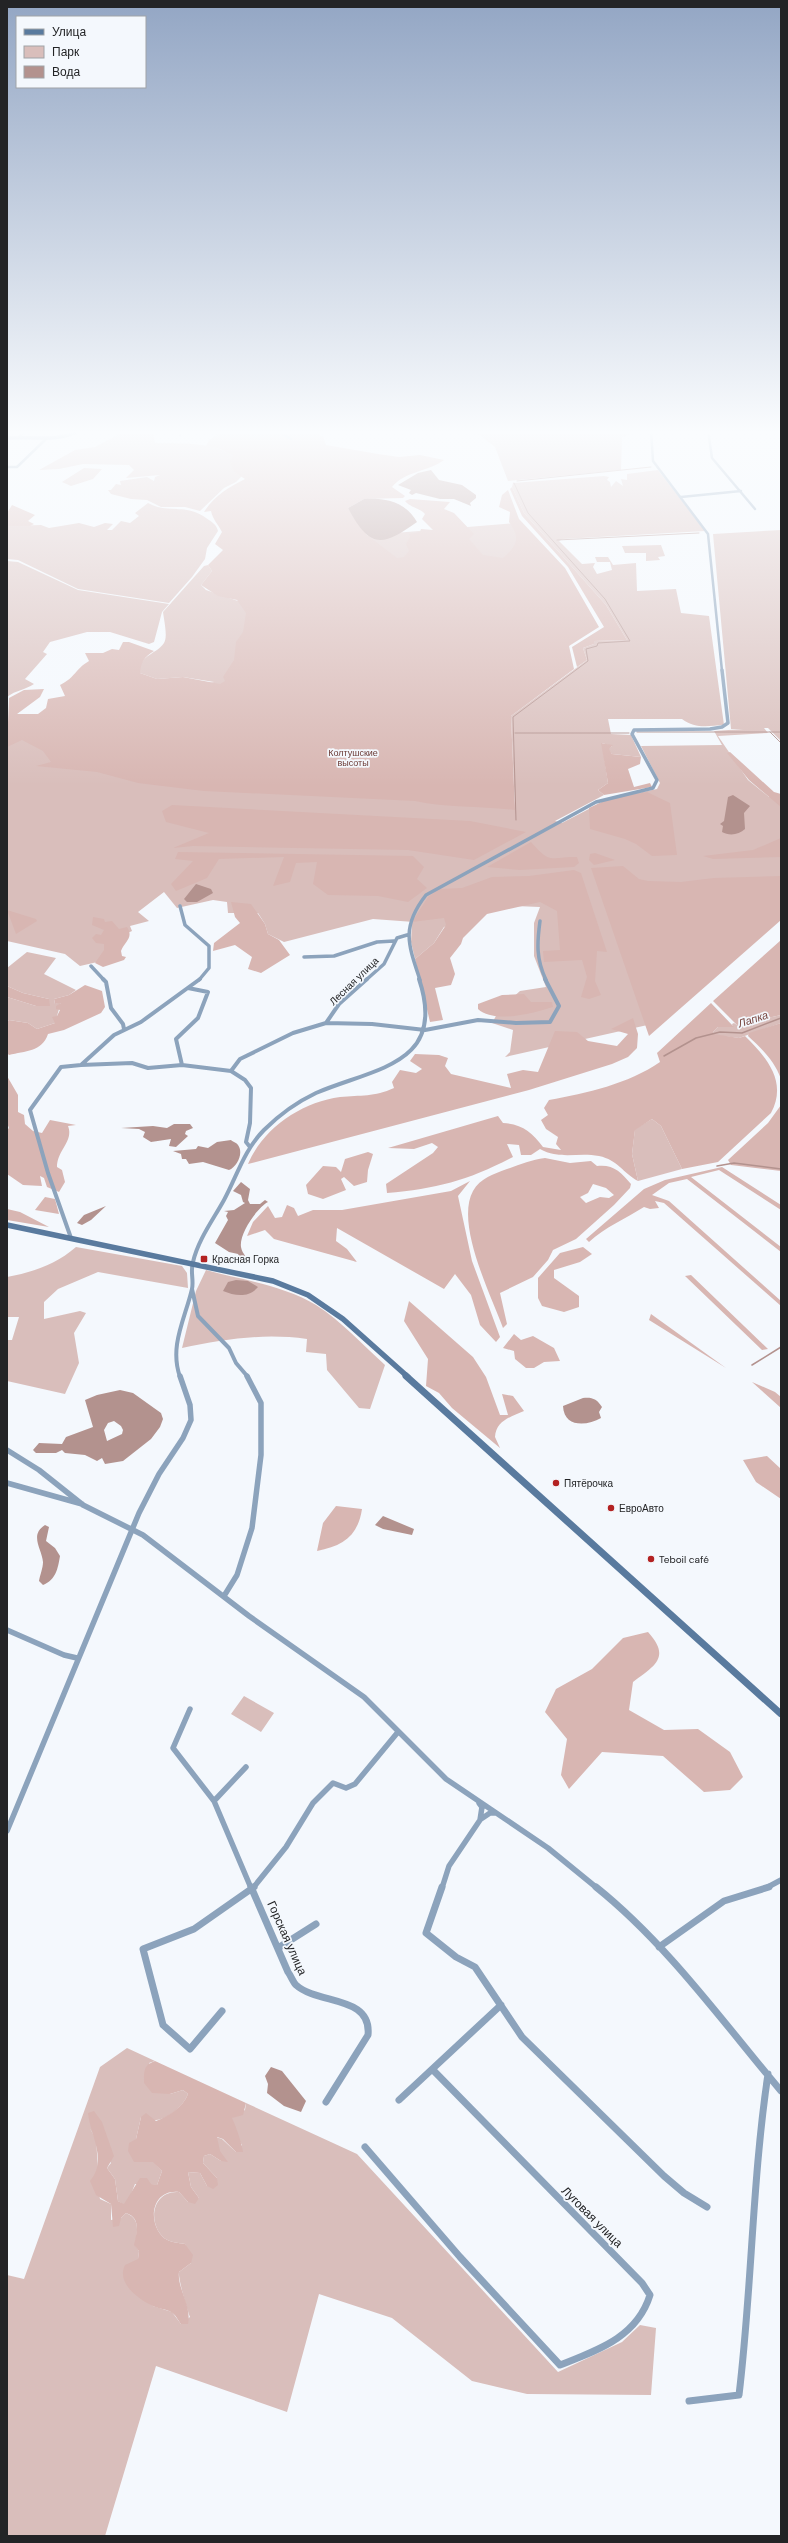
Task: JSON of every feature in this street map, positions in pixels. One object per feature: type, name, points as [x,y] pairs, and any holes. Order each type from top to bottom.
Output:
[{"type":"main road","points":[[7,1225],[273,1281],[308,1295],[332,1309],[781,1714]]},
{"type":"street","points":[[224,1596],[237,1575],[252,1528],[261,1455],[261,1403],[251,1381],[236,1363],[229,1348],[198,1316],[192,1289],[192,1263],[250,1147],[265,1129],[306,1099],[379,1069],[400,1058],[418,1042],[425,1030],[426,1017],[423,995],[407,935],[410,920],[422,899],[450,880],[596,802],[653,788],[657,780],[632,734],[634,730],[710,729],[726,725],[716,596],[710,549]]},
{"type":"street","points":[[81,1065],[124,1029],[142,1022],[204,976],[209,968],[209,946],[185,926],[180,906]]},
{"type":"street","points":[[231,1071],[240,1059],[293,1033],[326,1023],[372,1024],[402,1029],[425,1030],[478,1020],[536,1024],[546,1023],[554,1019],[558,1006],[539,966],[536,947],[540,921]]},
{"type":"street","points":[[304,957],[313,954],[333,956],[355,951],[378,940],[394,941],[401,936],[407,935]]},
{"type":"street","name":"Лесная улица","points":[[326,1023],[339,1004],[384,964],[394,941]]},
{"type":"street","points":[[91,966],[106,982],[108,1002],[123,1024],[124,1029]]},
{"type":"street","points":[[182,1065],[176,1039],[198,1018],[208,992],[188,988]]},
{"type":"street","points":[[71,1238],[48,1173],[30,1110],[61,1067],[132,1063],[148,1068],[182,1065],[231,1071],[245,1080],[251,1088],[250,1123],[246,1142],[250,1147]]},
{"type":"street","points":[[7,1831],[77,1658],[132,1528],[155,1480],[186,1432],[192,1417],[177,1371],[175,1355],[192,1289]]},
{"type":"street","points":[[7,1450],[39,1470],[83,1505]]},
{"type":"street","points":[[7,1483],[83,1505],[132,1528],[364,1697],[446,1779],[548,1848],[624,1909],[659,1947],[781,2091]]},
{"type":"street","points":[[7,1630],[64,1655],[77,1658]]},
{"type":"street","name":"Горская улица","points":[[190,1709],[174,1748],[214,1801],[278,1948],[297,1986],[346,2005],[366,2015],[369,2020],[371,2026],[368,2035],[326,2102]]},
{"type":"street","points":[[222,2011],[190,2049],[163,2025],[144,1949],[194,1928],[253,1888],[286,1847],[313,1803],[333,1783],[338,1787],[350,1788],[358,1781],[398,1732]]},
{"type":"street","points":[[214,1801],[246,1767]]},
{"type":"street","points":[[478,1801],[482,1807],[480,1820]]},
{"type":"street","points":[[496,1813],[490,1812],[480,1820],[449,1866],[426,1933],[456,1956],[475,1967],[522,2037],[664,2176],[684,2193],[707,2207]]},
{"type":"street","points":[[659,1947],[724,1901],[774,1885],[781,1880]]},
{"type":"street","points":[[278,1948],[316,1924]]},
{"type":"street","points":[[399,2100],[433,2070],[462,2040],[501,2006]]},
{"type":"street","name":"Луговая улица","points":[[365,2148],[460,2257],[560,2364],[627,2333],[648,2309],[650,2294],[642,2283],[511,2152],[433,2070]]},
{"type":"street","points":[[689,2401],[739,2395],[746,2343],[761,2114],[768,2074]]},
{"type":"green space","points":[[7,549],[207,549],[205,559],[192,577],[169,603],[78,589],[18,560],[7,559]]},
{"type":"green space","points":[[221,549],[385,549],[397,558],[404,557],[409,551],[408,549],[477,549],[483,555],[503,558],[513,549],[547,549],[565,568],[599,627],[569,646],[574,669],[511,716],[515,810],[440,805],[415,801],[204,791],[138,783],[97,772],[36,766],[51,762],[43,751],[22,740],[7,747],[9,698],[24,690],[44,689],[40,697],[17,714],[38,714],[46,708],[48,699],[65,696],[60,685],[89,661],[85,653],[103,653],[112,649],[119,650],[123,642],[129,642],[154,651],[144,660],[140,673],[157,679],[183,677],[220,684],[225,681],[223,677],[234,660],[236,642],[243,632],[246,613],[237,600],[218,596],[201,585],[212,571],[208,565],[223,550]]},
{"type":"green space","name":"Колтушские высоты","points":[[316,549],[527,549],[567,640],[505,716],[515,810],[511,716],[587,660],[583,648],[594,644],[594,641],[627,640],[606,605],[556,549],[567,549],[582,564],[595,563],[593,567],[597,574],[612,570],[610,562],[597,562],[595,557],[608,557],[613,565],[636,563],[637,591],[676,589],[681,613],[709,616],[724,725],[697,726],[682,719],[608,719],[611,734],[631,735],[641,757],[612,754],[608,749],[612,746],[602,743],[608,783],[598,790],[604,795],[555,821],[562,823],[608,799],[657,789],[660,783],[641,746],[722,745],[714,731],[743,729],[731,729],[714,549],[781,549],[781,741],[768,728],[764,728],[768,733],[718,736],[748,780],[769,797],[781,795],[781,909],[652,1024],[505,1057],[510,1052],[513,1030],[492,1023],[500,1009],[520,991],[546,987],[534,956],[534,923],[540,907],[515,906],[487,912],[444,927],[434,943],[415,959],[411,942],[412,922],[414,922],[373,919],[284,942],[268,934],[265,924],[258,913],[228,913],[227,902],[213,900],[177,908],[164,892],[138,912],[149,921],[130,926],[132,931],[114,939],[106,960],[80,966],[65,954],[7,941],[7,726],[214,682],[183,677],[157,679],[140,673],[142,662],[164,643],[166,637],[163,612],[204,566],[208,565],[212,571],[201,585],[206,590],[238,601]]},
{"type":"green space","points":[[551,549],[556,549],[606,605],[627,640],[594,641],[594,644],[583,648],[587,660],[577,667],[572,647],[604,627],[568,567]]},
{"type":"green space","points":[[623,549],[662,549],[665,556],[658,557],[660,560],[646,561],[646,553],[625,553]]},
{"type":"green space","points":[[7,561],[18,562],[78,590],[169,604],[162,612],[154,642],[149,644],[110,632],[87,632],[50,642],[43,652],[47,654],[25,679],[34,684],[7,697]]},
{"type":"green space","points":[[601,743],[613,745],[609,749],[612,754],[641,757],[640,764],[628,769],[634,787],[650,783],[652,787],[604,795],[598,790],[608,783]]},
{"type":"green space","points":[[730,752],[774,792],[781,794],[781,807],[749,780],[727,753]]},
{"type":"green space","points":[[647,792],[670,803],[677,855],[652,856],[636,844],[625,839],[590,829],[589,808],[606,800]]},
{"type":"green space","points":[[172,805],[470,821],[526,832],[474,860],[408,850],[193,846],[173,848],[209,833],[166,822],[162,811]]},
{"type":"green space","points":[[781,838],[781,857],[713,859],[703,856],[753,850]]},
{"type":"green space","points":[[531,842],[548,857],[577,857],[579,863],[574,867],[520,870],[487,867]]},
{"type":"green space","points":[[178,852],[413,856],[424,867],[417,879],[427,888],[408,902],[378,896],[328,895],[313,884],[317,862],[296,863],[290,882],[273,886],[284,857],[219,859],[207,878],[176,891],[171,884],[193,861],[175,859]]},
{"type":"green space","points":[[595,853],[615,860],[594,865],[589,860],[590,854]]},
{"type":"green space","points":[[623,866],[639,879],[648,881],[681,882],[714,878],[781,876],[781,920],[649,1036],[591,868]]},
{"type":"green space","points":[[574,870],[581,873],[607,952],[597,951],[595,981],[601,995],[589,999],[581,997],[587,977],[582,960],[544,962],[543,951],[560,950],[557,911],[540,902],[487,914],[463,938],[461,944],[450,958],[455,974],[451,985],[435,988],[443,1020],[430,1022],[415,959],[434,943],[446,925],[444,918],[412,922],[428,897],[439,889],[462,888],[492,877],[529,876]]},
{"type":"green space","points":[[231,902],[251,904],[265,924],[268,934],[279,940],[290,955],[261,973],[248,969],[252,957],[235,945],[213,951],[214,943],[240,923],[235,917]]},
{"type":"green space","points":[[7,910],[36,919],[37,921],[16,934]]},
{"type":"green space","points":[[93,917],[104,919],[105,922],[112,921],[119,929],[127,927],[130,934],[121,951],[122,956],[126,957],[124,960],[103,967],[95,963],[104,950],[104,944],[96,943],[92,938],[96,934],[101,935],[104,930],[92,925]]},
{"type":"green space","points":[[781,940],[781,1015],[737,1025],[713,1001]]},
{"type":"green space","points":[[27,952],[56,958],[44,974],[76,990],[69,995],[54,999],[55,1004],[61,1002],[55,1023],[37,1029],[28,1023],[9,1020],[7,1022],[7,997],[36,1006],[49,999],[23,993],[7,986],[7,968]]},
{"type":"green space","points":[[85,985],[102,991],[105,1007],[101,1013],[64,1030],[48,1034],[42,1044],[37,1048],[9,1055],[7,1053],[7,1022],[9,1020],[28,1023],[37,1029],[55,1023],[52,1017],[57,1016],[60,1010],[56,1009],[56,1006],[61,1003],[55,1004],[54,999],[69,995]]},
{"type":"green space","points":[[7,986],[23,993],[49,999],[50,1006],[36,1006],[7,997]]},
{"type":"green space","points":[[524,994],[531,1002],[552,1002],[553,1007],[536,1012],[504,1017],[494,1016],[478,1009],[478,1004],[502,995]]},
{"type":"green space","points":[[711,1003],[734,1027],[718,1027],[713,1032],[714,1034],[739,1038],[745,1036],[767,1061],[776,1080],[777,1090],[776,1101],[771,1113],[718,1162],[682,1169],[661,1126],[652,1119],[635,1130],[632,1154],[638,1181],[611,1160],[599,1156],[562,1155],[540,1149],[531,1155],[521,1155],[519,1145],[507,1144],[513,1157],[482,1172],[437,1186],[387,1193],[386,1184],[433,1153],[438,1147],[432,1143],[414,1149],[388,1148],[498,1116],[503,1123],[516,1125],[531,1133],[543,1147],[561,1150],[556,1144],[558,1137],[546,1129],[541,1120],[548,1115],[544,1108],[549,1100],[607,1087],[648,1070],[660,1062],[657,1053]]},
{"type":"green space","points":[[781,1015],[781,1023],[739,1038],[714,1035],[713,1032],[718,1027],[733,1027],[732,1024],[734,1023],[737,1025]]},
{"type":"green space","points":[[633,1018],[638,1034],[637,1048],[628,1057],[612,1064],[529,1090],[248,1164],[263,1139],[285,1119],[298,1111],[326,1100],[340,1097],[374,1094],[394,1088],[392,1082],[400,1070],[416,1073],[422,1069],[410,1061],[415,1054],[439,1055],[448,1058],[445,1066],[451,1074],[511,1088],[507,1074],[523,1070],[538,1072],[555,1031],[577,1032],[588,1041],[617,1046],[628,1034],[611,1029]]},
{"type":"green space","points":[[781,1023],[781,1079],[771,1060],[748,1036],[749,1033]]},
{"type":"green space","points":[[7,1076],[18,1095],[18,1112],[24,1115],[25,1124],[33,1131],[42,1133],[50,1120],[76,1125],[68,1126],[69,1136],[58,1161],[57,1167],[62,1170],[65,1182],[59,1192],[47,1187],[44,1178],[40,1176],[42,1186],[23,1185],[7,1174],[7,1130],[9,1128],[7,1123]]},
{"type":"green space","points":[[781,1105],[781,1171],[731,1165],[728,1160],[768,1123]]},
{"type":"green space","points":[[652,1119],[661,1126],[682,1169],[638,1181],[632,1154],[635,1129]]},
{"type":"green space","points":[[368,1152],[373,1154],[368,1170],[367,1182],[354,1186],[344,1177],[341,1179],[346,1190],[323,1199],[308,1194],[306,1185],[323,1166],[336,1167],[341,1172],[345,1159]]},
{"type":"green space","points":[[545,1158],[570,1163],[591,1161],[597,1166],[608,1166],[616,1170],[631,1184],[630,1188],[614,1205],[576,1239],[553,1250],[548,1260],[533,1277],[500,1293],[507,1324],[503,1328],[483,1279],[471,1240],[468,1222],[469,1205],[473,1191],[483,1180],[526,1162]],"holes":[[[593,1184],[606,1188],[614,1195],[609,1198],[600,1197],[586,1203],[580,1197],[588,1193]]]},
{"type":"green space","points":[[722,1167],[781,1205],[781,1210],[719,1170],[691,1177],[781,1247],[781,1252],[687,1179],[669,1183],[652,1195],[669,1201],[781,1301],[781,1306],[664,1203],[655,1201],[659,1208],[650,1209],[644,1207],[608,1227],[589,1242],[586,1239],[644,1189],[665,1180]]},
{"type":"green space","points":[[470,1181],[458,1196],[472,1261],[500,1337],[496,1342],[480,1325],[471,1295],[455,1274],[444,1289],[337,1228],[336,1241],[347,1249],[357,1262],[274,1239],[265,1230],[247,1236],[253,1222],[268,1206],[275,1218],[282,1217],[287,1205],[294,1208],[298,1216],[313,1210],[342,1210],[451,1191]]},
{"type":"green space","points":[[45,1197],[55,1199],[59,1214],[35,1210]]},
{"type":"green space","points":[[7,1209],[20,1212],[49,1227],[7,1220]]},
{"type":"green space","points":[[76,1247],[182,1266],[187,1273],[188,1288],[98,1272],[58,1289],[44,1302],[44,1319],[80,1311],[86,1313],[74,1333],[79,1363],[65,1394],[7,1381],[7,1340],[12,1340],[19,1317],[7,1317],[7,1277],[26,1273],[43,1267],[60,1259]]},
{"type":"green space","points":[[583,1247],[592,1254],[580,1262],[554,1270],[554,1278],[579,1296],[579,1307],[564,1312],[542,1306],[538,1298],[538,1278],[560,1253]]},
{"type":"green space","points":[[206,1270],[290,1292],[316,1305],[343,1326],[385,1365],[370,1409],[359,1408],[327,1370],[326,1354],[306,1352],[307,1339],[291,1337],[244,1338],[182,1348],[196,1291]]},
{"type":"green space","points":[[691,1275],[768,1349],[762,1350],[685,1276]]},
{"type":"green space","points":[[409,1301],[473,1357],[486,1377],[500,1415],[508,1415],[502,1394],[513,1396],[524,1411],[505,1420],[498,1427],[495,1437],[500,1448],[452,1408],[439,1393],[426,1386],[428,1359],[404,1321]]},
{"type":"green space","points":[[651,1314],[726,1368],[649,1320]]},
{"type":"green space","points":[[514,1334],[521,1340],[533,1336],[554,1348],[560,1361],[544,1362],[534,1368],[526,1368],[515,1359],[514,1351],[503,1348]]},
{"type":"green space","points":[[752,1382],[775,1392],[781,1397],[781,1408]]},
{"type":"green space","points":[[767,1456],[781,1469],[781,1499],[756,1482],[743,1460]]},
{"type":"green space","points":[[336,1506],[362,1509],[357,1526],[353,1533],[342,1543],[317,1551],[323,1523]]},
{"type":"green space","points":[[648,1632],[655,1641],[659,1655],[653,1666],[633,1682],[629,1710],[664,1730],[698,1729],[730,1752],[743,1777],[730,1790],[704,1792],[663,1756],[602,1752],[569,1789],[561,1775],[567,1739],[545,1712],[556,1689],[592,1669],[623,1638]]},
{"type":"green space","points":[[244,1696],[274,1713],[261,1732],[231,1714]]},
{"type":"green space","points":[[127,2048],[155,2061],[149,2063],[170,2094],[183,2090],[188,2094],[180,2107],[166,2117],[151,2120],[141,2117],[136,2139],[134,2162],[153,2161],[162,2171],[157,2185],[135,2184],[129,2199],[124,2205],[118,2201],[115,2179],[107,2168],[111,2163],[89,2127],[96,2139],[98,2168],[95,2175],[100,2199],[111,2204],[111,2220],[121,2218],[126,2213],[136,2222],[137,2231],[135,2245],[139,2251],[138,2260],[153,2306],[172,2312],[181,2324],[190,2317],[181,2287],[179,2272],[191,2263],[185,2244],[166,2239],[159,2232],[155,2224],[154,2216],[158,2202],[163,2196],[170,2193],[179,2192],[188,2202],[199,2198],[191,2187],[188,2172],[200,2173],[207,2186],[217,2178],[203,2163],[204,2156],[210,2154],[221,2161],[216,2137],[222,2139],[236,2152],[242,2145],[238,2139],[231,2118],[245,2110],[246,2103],[357,2154],[558,2372],[622,2342],[640,2325],[656,2328],[651,2395],[527,2394],[472,2381],[392,2318],[319,2294],[287,2412],[156,2366],[105,2536],[7,2536],[7,2275],[24,2279],[100,2067]]},
{"type":"green space","points":[[155,2061],[246,2103],[243,2115],[232,2118],[239,2135],[243,2152],[236,2152],[223,2139],[217,2137],[220,2151],[228,2162],[221,2161],[210,2154],[204,2156],[203,2163],[217,2178],[218,2185],[213,2189],[207,2186],[200,2173],[188,2172],[191,2187],[199,2198],[195,2204],[188,2202],[179,2192],[170,2192],[162,2196],[157,2201],[155,2208],[155,2224],[159,2232],[166,2239],[185,2244],[193,2255],[191,2263],[179,2272],[180,2284],[188,2311],[188,2324],[181,2324],[171,2312],[147,2303],[130,2290],[123,2278],[123,2272],[125,2265],[138,2259],[139,2251],[134,2245],[137,2230],[136,2222],[131,2215],[126,2213],[121,2218],[119,2226],[113,2227],[111,2204],[96,2195],[90,2181],[98,2165],[98,2156],[88,2113],[94,2111],[102,2122],[114,2156],[107,2168],[115,2179],[118,2201],[124,2204],[140,2178],[147,2178],[151,2184],[157,2185],[162,2171],[153,2162],[134,2162],[128,2151],[129,2143],[136,2139],[141,2117],[146,2113],[156,2121],[161,2119],[171,2114],[179,2107],[186,2099],[188,2094],[183,2090],[170,2094],[152,2093],[144,2083],[144,2072],[148,2065]]},
{"type":"water","points":[[733,795],[750,806],[744,813],[745,829],[737,834],[722,832],[723,826],[720,824],[724,821],[728,797]]},
{"type":"water","points":[[196,884],[211,889],[213,893],[197,902],[187,902],[184,899]]},
{"type":"water","points":[[174,1124],[190,1124],[193,1128],[186,1131],[185,1134],[188,1136],[176,1147],[169,1146],[171,1139],[151,1142],[143,1137],[145,1132],[139,1129],[121,1128],[153,1126],[167,1128]]},
{"type":"water","points":[[231,1140],[240,1148],[240,1156],[235,1166],[229,1170],[203,1162],[189,1164],[186,1159],[182,1159],[181,1154],[173,1151],[196,1149],[198,1146],[208,1148],[217,1142]]},
{"type":"water","points":[[241,1182],[250,1189],[248,1200],[250,1204],[260,1204],[265,1200],[268,1202],[259,1209],[250,1221],[241,1241],[241,1247],[249,1263],[242,1261],[238,1254],[229,1252],[215,1243],[228,1220],[226,1216],[228,1212],[224,1211],[234,1210],[245,1203],[243,1202],[241,1195],[233,1191]]},
{"type":"water","points":[[106,1206],[91,1220],[82,1225],[77,1223],[84,1215]]},
{"type":"water","points":[[236,1280],[248,1281],[258,1287],[250,1293],[242,1295],[223,1291],[228,1282]]},
{"type":"water","points":[[120,1390],[133,1393],[161,1413],[163,1419],[160,1427],[151,1439],[123,1461],[105,1464],[102,1458],[97,1461],[85,1455],[65,1453],[62,1450],[56,1453],[36,1453],[33,1450],[39,1443],[62,1444],[66,1437],[93,1427],[85,1400],[97,1395]],"holes":[[[114,1421],[121,1426],[123,1430],[122,1434],[107,1441],[104,1430],[108,1423]]]},
{"type":"water","points":[[583,1398],[592,1398],[598,1402],[602,1407],[599,1412],[601,1418],[583,1424],[572,1422],[567,1418],[564,1413],[563,1406]]},
{"type":"water","points":[[383,1516],[414,1529],[412,1535],[383,1529],[375,1525]]},
{"type":"water","points":[[45,1525],[49,1527],[46,1541],[55,1548],[60,1556],[54,1577],[43,1585],[39,1581],[43,1562],[37,1538],[40,1529]]},
{"type":"water","points":[[271,2067],[282,2071],[306,2101],[301,2112],[284,2106],[267,2093],[268,2084],[265,2076]]},
{"type":"waterway","points":[[516,820],[513,717],[588,661],[586,649],[597,646],[598,643],[630,641],[605,599],[560,549]]},
{"type":"waterway","points":[[637,732],[770,732]]},
{"type":"waterway","points":[[770,732],[781,732]]},
{"type":"waterway","points":[[770,732],[781,743]]},
{"type":"waterway","points":[[515,733],[629,733]]},
{"type":"waterway","name":"Лапка","points":[[664,1056],[696,1038],[720,1032],[742,1033],[781,1018]]},
{"type":"waterway","points":[[717,1166],[734,1163],[781,1169]]},
{"type":"waterway","points":[[752,1365],[781,1347]]},
{"type":"place","name":"Красная Горка","points":[[204,1259]]},
{"type":"place","name":"Пятёрочка","points":[[556,1483]]},
{"type":"place","name":"ЕвроАвто","points":[[611,1508]]},
{"type":"place","name":"Teboil café","points":[[651,1559]]}]
